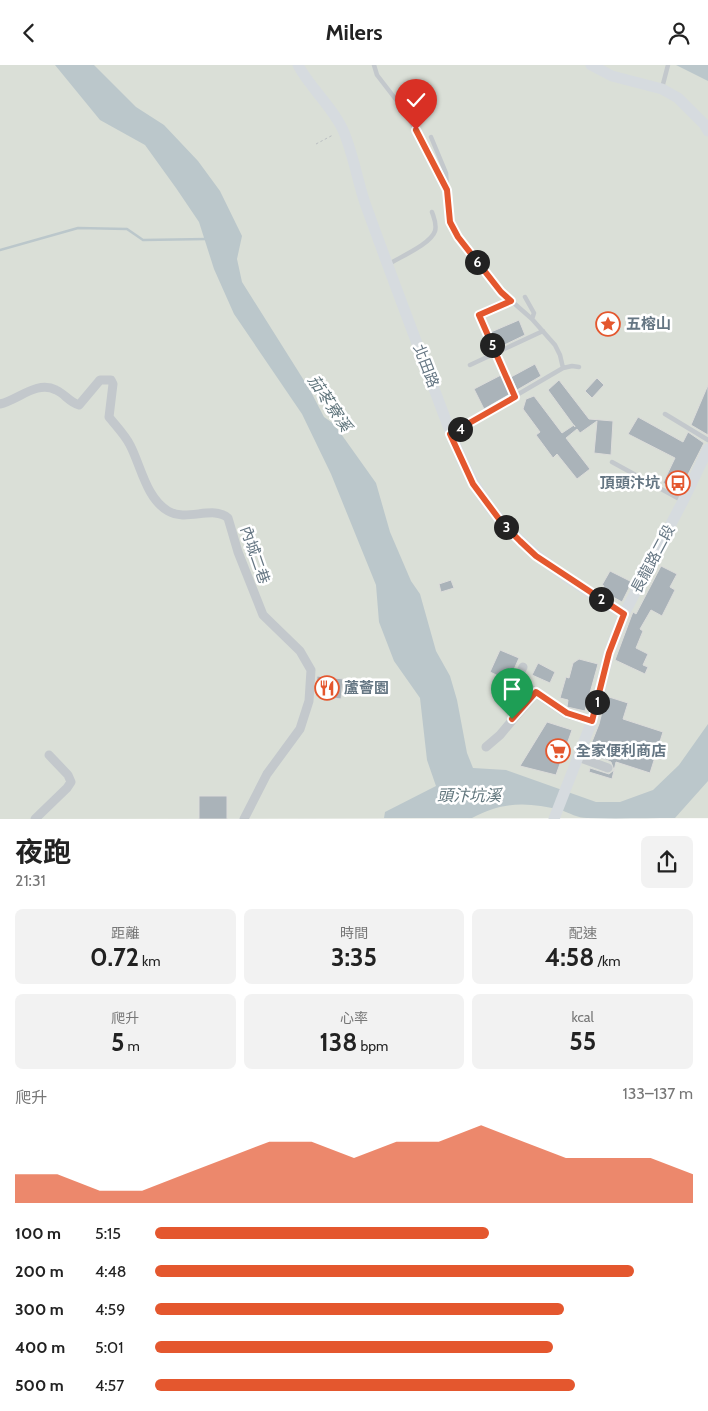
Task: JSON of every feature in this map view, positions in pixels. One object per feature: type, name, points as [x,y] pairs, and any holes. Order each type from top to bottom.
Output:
[{"type":"street","name":"北田路","points":[[298,65],[311,87],[332,112],[343,130],[363,196],[450,434],[473,484],[514,535],[536,556],[624,614]]},
{"type":"street","points":[[591,65],[612,76],[662,89],[678,98],[704,124],[708,131]]},
{"type":"street","name":"內城二巷","points":[[0,404],[43,387],[55,389],[71,403],[79,405],[100,380],[111,379],[113,384],[109,417],[129,443],[154,497],[168,511],[183,516],[219,513],[228,518],[238,552],[263,615],[304,656],[311,670],[309,701],[300,729],[267,775],[244,819]]},
{"type":"street","name":"長龍路二段","points":[[554,819],[592,721],[609,653],[624,614],[708,449]]},
{"type":"street","points":[[523,667],[517,680],[567,713],[592,721]]},
{"type":"street","points":[[486,747],[500,735],[536,692]]},
{"type":"street","points":[[35,819],[68,788],[71,782],[68,775],[49,755]]},
{"type":"street","points":[[578,757],[608,767]]},
{"type":"lane","points":[[374,65],[377,75],[404,110],[447,190]]},
{"type":"lane","points":[[662,89],[667,66]]},
{"type":"lane","points":[[431,137],[446,173],[450,222],[458,237],[501,292],[532,319],[555,345],[563,368]]},
{"type":"lane","points":[[388,265],[430,239],[435,232],[436,223],[432,212]]},
{"type":"lane","points":[[525,297],[534,313],[532,319]]},
{"type":"lane","points":[[511,301],[479,315],[515,397]]},
{"type":"lane","points":[[470,365],[543,331]]},
{"type":"lane","points":[[450,434],[563,368],[579,367]]},
{"type":"lane","points":[[665,414],[708,440]]},
{"type":"lane","points":[[612,461],[683,501]]},
{"type":"path","points":[[316,144],[343,130]]},
{"type":"shaded area","points":[[0,65],[708,65],[708,818],[0,819]]},
{"type":"water","name":"頭汴坑溪","points":[[55,65],[94,65],[136,107],[164,125],[198,161],[220,191],[242,236],[237,259],[242,282],[310,390],[324,417],[334,424],[376,483],[390,532],[411,581],[420,594],[436,651],[450,676],[457,700],[467,753],[473,768],[506,770],[596,802],[620,802],[653,790],[679,765],[708,724],[708,781],[675,818],[584,818],[538,805],[516,805],[494,808],[472,818],[384,818],[385,812],[436,786],[427,760],[420,698],[394,661],[379,622],[376,585],[331,474],[302,414],[234,314],[214,269],[199,222],[145,145],[100,120]]},
{"type":"water","points":[[676,65],[708,65],[708,81]]},
{"type":"building","points":[[519,320],[525,335],[498,348],[491,332]]},
{"type":"building","points":[[535,364],[541,376],[517,390],[511,377]]},
{"type":"building","points":[[501,375],[510,394],[484,409],[474,389]]},
{"type":"building","points":[[597,378],[604,385],[592,398],[585,391]]},
{"type":"building","points":[[559,380],[589,419],[613,421],[611,455],[594,453],[597,421],[580,433],[577,429],[566,438],[590,469],[577,479],[557,454],[553,458],[536,435],[540,432],[523,409],[526,399],[534,396],[562,433],[574,425],[548,390]]},
{"type":"building","points":[[708,385],[708,435],[691,425]]},
{"type":"building","points":[[638,417],[683,442],[688,432],[704,443],[679,492],[663,483],[675,458],[628,434]]},
{"type":"building","points":[[661,566],[677,574],[670,587],[675,590],[662,616],[651,610],[640,629],[643,631],[636,648],[648,654],[643,665],[648,667],[645,674],[615,660],[633,612],[636,614]]},
{"type":"building","points":[[610,571],[632,582],[622,602],[602,591],[604,586],[602,585]]},
{"type":"building","points":[[451,580],[454,588],[441,592],[439,584]]},
{"type":"building","points":[[500,650],[519,658],[509,681],[490,672]]},
{"type":"building","points":[[579,659],[598,664],[585,711],[567,707],[568,700],[560,698],[566,677],[569,678],[573,663]]},
{"type":"building","points":[[538,663],[555,672],[550,683],[532,675]]},
{"type":"building","name":"蘆薈園","points":[[317,676],[343,679],[341,699],[316,696]]},
{"type":"building","points":[[606,696],[628,703],[623,719],[663,732],[650,773],[616,762],[612,779],[589,772],[590,768],[609,774],[614,770],[611,762],[588,752],[599,724]]},
{"type":"building","points":[[547,722],[572,730],[556,775],[520,766]]},
{"type":"building","points":[[199,796],[227,796],[227,819],[199,819]]},
{"type":"waterway","points":[[0,250],[78,228],[127,229],[143,240],[207,239]]},
{"type":"place","name":"五榕山","points":[[608,324]]},
{"type":"place","name":"頂頭汴坑","points":[[678,483]]},
{"type":"place","name":"蘆薈園","points":[[327,688]]},
{"type":"place","name":"全家便利商店","points":[[558,751]]},
{"type":"route","points":[[416,130],[447,190],[450,222],[458,237],[501,292],[511,301],[479,315],[515,397],[450,434],[473,484],[502,523],[536,556],[624,614],[609,653],[592,721],[567,713],[536,692],[512,719]]},
{"type":"water label","name":"茄苳寮溪","points":[[330,403]]}]
